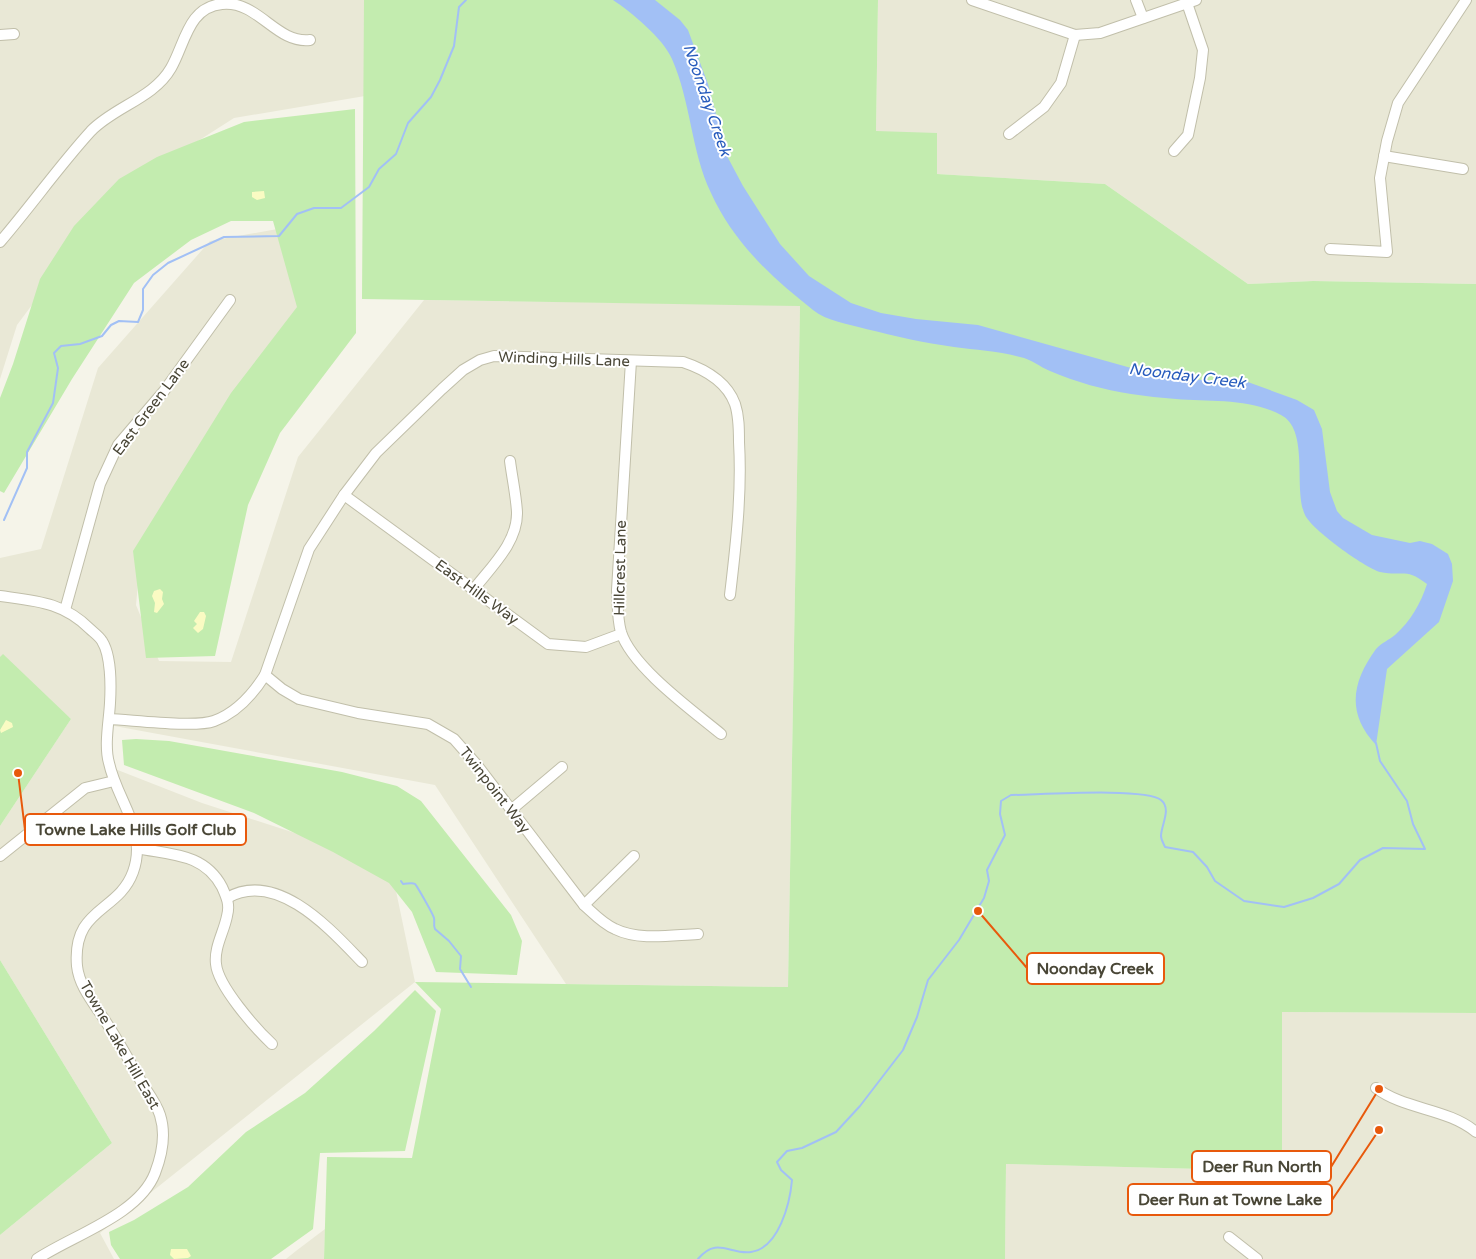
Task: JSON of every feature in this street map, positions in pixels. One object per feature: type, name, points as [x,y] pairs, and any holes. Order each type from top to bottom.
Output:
[{"type":"street","points":[[972,0],[1075,35],[1100,33],[1191,2],[1203,50],[1200,78],[1188,135],[1174,151]]},
{"type":"street","points":[[1136,0],[1142,18]]},
{"type":"street","points":[[1330,249],[1387,252],[1380,178],[1398,103],[1466,0]]},
{"type":"street","points":[[0,242],[93,130],[155,86],[171,69],[191,22],[207,9],[220,4],[234,4],[246,7],[292,38],[302,41],[310,40]]},
{"type":"street","points":[[0,35],[14,34]]},
{"type":"street","points":[[1009,134],[1044,107],[1061,83],[1075,35]]},
{"type":"street","points":[[1384,156],[1463,169]]},
{"type":"street","name":"East Green Lane","points":[[65,610],[100,484],[118,445],[164,391],[230,300]]},
{"type":"street","name":"Winding Hills Lane","points":[[110,719],[198,723],[213,721],[239,706],[255,691],[266,675],[309,549],[344,495],[376,453],[464,370],[480,360],[510,355],[683,362],[696,366],[716,379],[727,391],[734,403],[738,418],[740,462],[737,539],[730,595]]},
{"type":"street","name":"Hillcrest Lane","points":[[631,361],[617,590],[621,634],[648,672],[721,734]]},
{"type":"street","points":[[474,589],[508,544],[516,524],[517,513],[510,461]]},
{"type":"street","name":"East Hills Way","points":[[344,495],[548,644],[586,647],[621,634]]},
{"type":"street","name":"Towne Lake Hill East","points":[[0,596],[50,603],[75,614],[102,641],[110,669],[108,760],[114,781],[133,820],[137,848],[133,874],[125,887],[87,921],[81,931],[77,964],[85,990],[112,1031],[160,1113],[163,1130],[162,1147],[156,1172],[148,1189],[138,1201],[100,1224],[59,1244],[37,1259]]},
{"type":"street","name":"Twinpoint Way","points":[[266,675],[282,689],[299,699],[358,713],[428,724],[442,731],[454,739],[477,765],[584,905],[599,919],[625,932],[661,936],[698,934]]},
{"type":"street","points":[[511,810],[562,767]]},
{"type":"street","points":[[0,856],[85,788],[114,781]]},
{"type":"street","points":[[137,848],[190,858],[203,864],[217,878],[227,898],[227,915],[216,951],[216,965],[223,986],[272,1044]]},
{"type":"street","points":[[584,905],[634,856]]},
{"type":"street","points":[[227,898],[239,891],[256,889],[268,891],[304,908],[326,925],[362,962]]},
{"type":"street","points":[[1376,1088],[1389,1098],[1446,1116],[1469,1126],[1476,1132]]},
{"type":"street","points":[[1230,1237],[1257,1259]]},
{"type":"shaded area","points":[[0,0],[364,0],[365,96],[234,118],[115,194],[17,325],[0,379]]},
{"type":"shaded area","points":[[364,0],[878,0],[876,131],[937,133],[937,174],[1105,184],[1248,284],[1313,281],[1476,284],[1476,1013],[1282,1012],[1282,1171],[1006,1164],[1005,1259],[324,1259],[327,1157],[412,1158],[441,1009],[415,982],[788,987],[800,306],[362,299]]},
{"type":"shaded area","points":[[878,0],[1476,0],[1476,284],[1313,281],[1248,284],[1105,184],[937,174],[876,132]]},
{"type":"shaded area","points":[[355,109],[356,333],[280,433],[248,505],[215,656],[146,658],[133,551],[231,393],[297,307],[273,221],[231,221],[191,240],[134,283],[72,379],[4,493],[0,491],[0,398],[40,279],[74,226],[119,179],[157,157],[244,122]]},
{"type":"shaded area","points":[[283,228],[305,311],[141,551],[136,605],[159,661],[231,662],[298,457],[424,300],[800,305],[788,987],[566,984],[435,785],[109,725],[110,767],[202,803],[335,846],[391,867],[415,982],[100,1233],[114,1259],[0,1259],[0,1235],[112,1143],[0,960],[0,826],[71,719],[0,657],[0,558],[41,549],[98,368],[210,241]]},
{"type":"shaded area","points":[[3,654],[71,719],[0,826],[0,657]]},
{"type":"shaded area","points":[[122,740],[169,741],[342,772],[397,786],[421,801],[511,915],[522,941],[517,975],[436,972],[412,912],[389,883],[333,852],[254,813],[124,765]]},
{"type":"shaded area","points":[[0,960],[112,1143],[0,1235]]},
{"type":"shaded area","points":[[415,990],[436,1011],[405,1151],[320,1153],[313,1229],[271,1259],[120,1259],[111,1245],[109,1232],[134,1220],[188,1187],[246,1132],[305,1093],[374,1031]]},
{"type":"shaded area","points":[[1282,1012],[1476,1013],[1476,1259],[1005,1259],[1006,1164],[1282,1171]]},
{"type":"shaded area","points":[[325,1229],[324,1259],[286,1259],[296,1251]]},
{"type":"sand","points":[[264,191],[265,198],[257,200],[252,197],[252,192]]},
{"type":"sand","points":[[160,589],[163,592],[162,599],[164,604],[157,613],[154,612],[155,603],[152,596],[154,591]]},
{"type":"sand","points":[[200,612],[204,612],[206,616],[203,629],[198,633],[193,628],[197,624],[194,621]]},
{"type":"sand","points":[[6,720],[12,723],[13,727],[1,733],[0,730]]},
{"type":"sand","points":[[171,1249],[187,1249],[191,1256],[174,1259],[170,1255]]},
{"type":"water","points":[[613,0],[655,0],[680,20],[688,30],[708,84],[727,156],[743,186],[780,244],[809,276],[851,303],[881,313],[916,319],[978,325],[1149,373],[1202,380],[1245,381],[1297,400],[1314,410],[1322,429],[1330,492],[1337,511],[1343,518],[1372,535],[1410,543],[1420,541],[1432,544],[1448,554],[1452,564],[1453,581],[1439,622],[1387,669],[1376,745],[1366,733],[1356,709],[1358,685],[1368,661],[1376,649],[1395,635],[1410,618],[1422,598],[1427,584],[1409,574],[1380,572],[1372,569],[1339,547],[1310,522],[1305,515],[1302,504],[1298,446],[1290,423],[1281,415],[1256,406],[1243,403],[1165,398],[1111,390],[1060,375],[1024,358],[1004,353],[910,339],[838,322],[818,314],[768,272],[731,228],[720,211],[704,177],[683,92],[668,51],[637,18]]},
{"type":"waterway","points":[[4,520],[27,468],[27,452],[53,403],[58,368],[54,353],[61,346],[80,344],[102,336],[111,325],[119,321],[138,322],[143,310],[143,289],[153,275],[168,263],[224,237],[279,236],[297,214],[314,208],[341,208],[369,187],[379,169],[396,154],[408,123],[431,97],[440,80],[454,46],[459,7],[466,0]]},
{"type":"waterway","name":"Noonday Creek","points":[[698,1259],[705,1252],[718,1247],[751,1252],[761,1249],[769,1242],[776,1234],[786,1212],[792,1180],[781,1170],[777,1162],[787,1151],[802,1148],[836,1132],[860,1106],[903,1050],[917,1017],[928,980],[959,940],[984,898],[989,881],[987,870],[1005,835],[1000,814],[1001,801],[1011,795],[1065,793],[1113,793],[1151,796],[1161,800],[1166,808],[1161,832],[1165,847],[1193,852],[1207,867],[1215,881],[1244,901],[1284,907],[1313,898],[1339,884],[1360,860],[1383,848],[1425,849],[1413,824],[1407,801],[1380,761],[1376,743]]},
{"type":"waterway","points":[[401,881],[403,884],[415,884],[433,915],[435,929],[449,941],[461,956],[460,969],[471,987]]},
{"type":"place","name":"Towne Lake Hills Golf Club","points":[[18,773]]},
{"type":"place","name":"Noonday Creek","points":[[978,911]]},
{"type":"place","name":"Deer Run North","points":[[1379,1089]]},
{"type":"place","name":"Deer Run at Towne Lake","points":[[1379,1130]]}]
